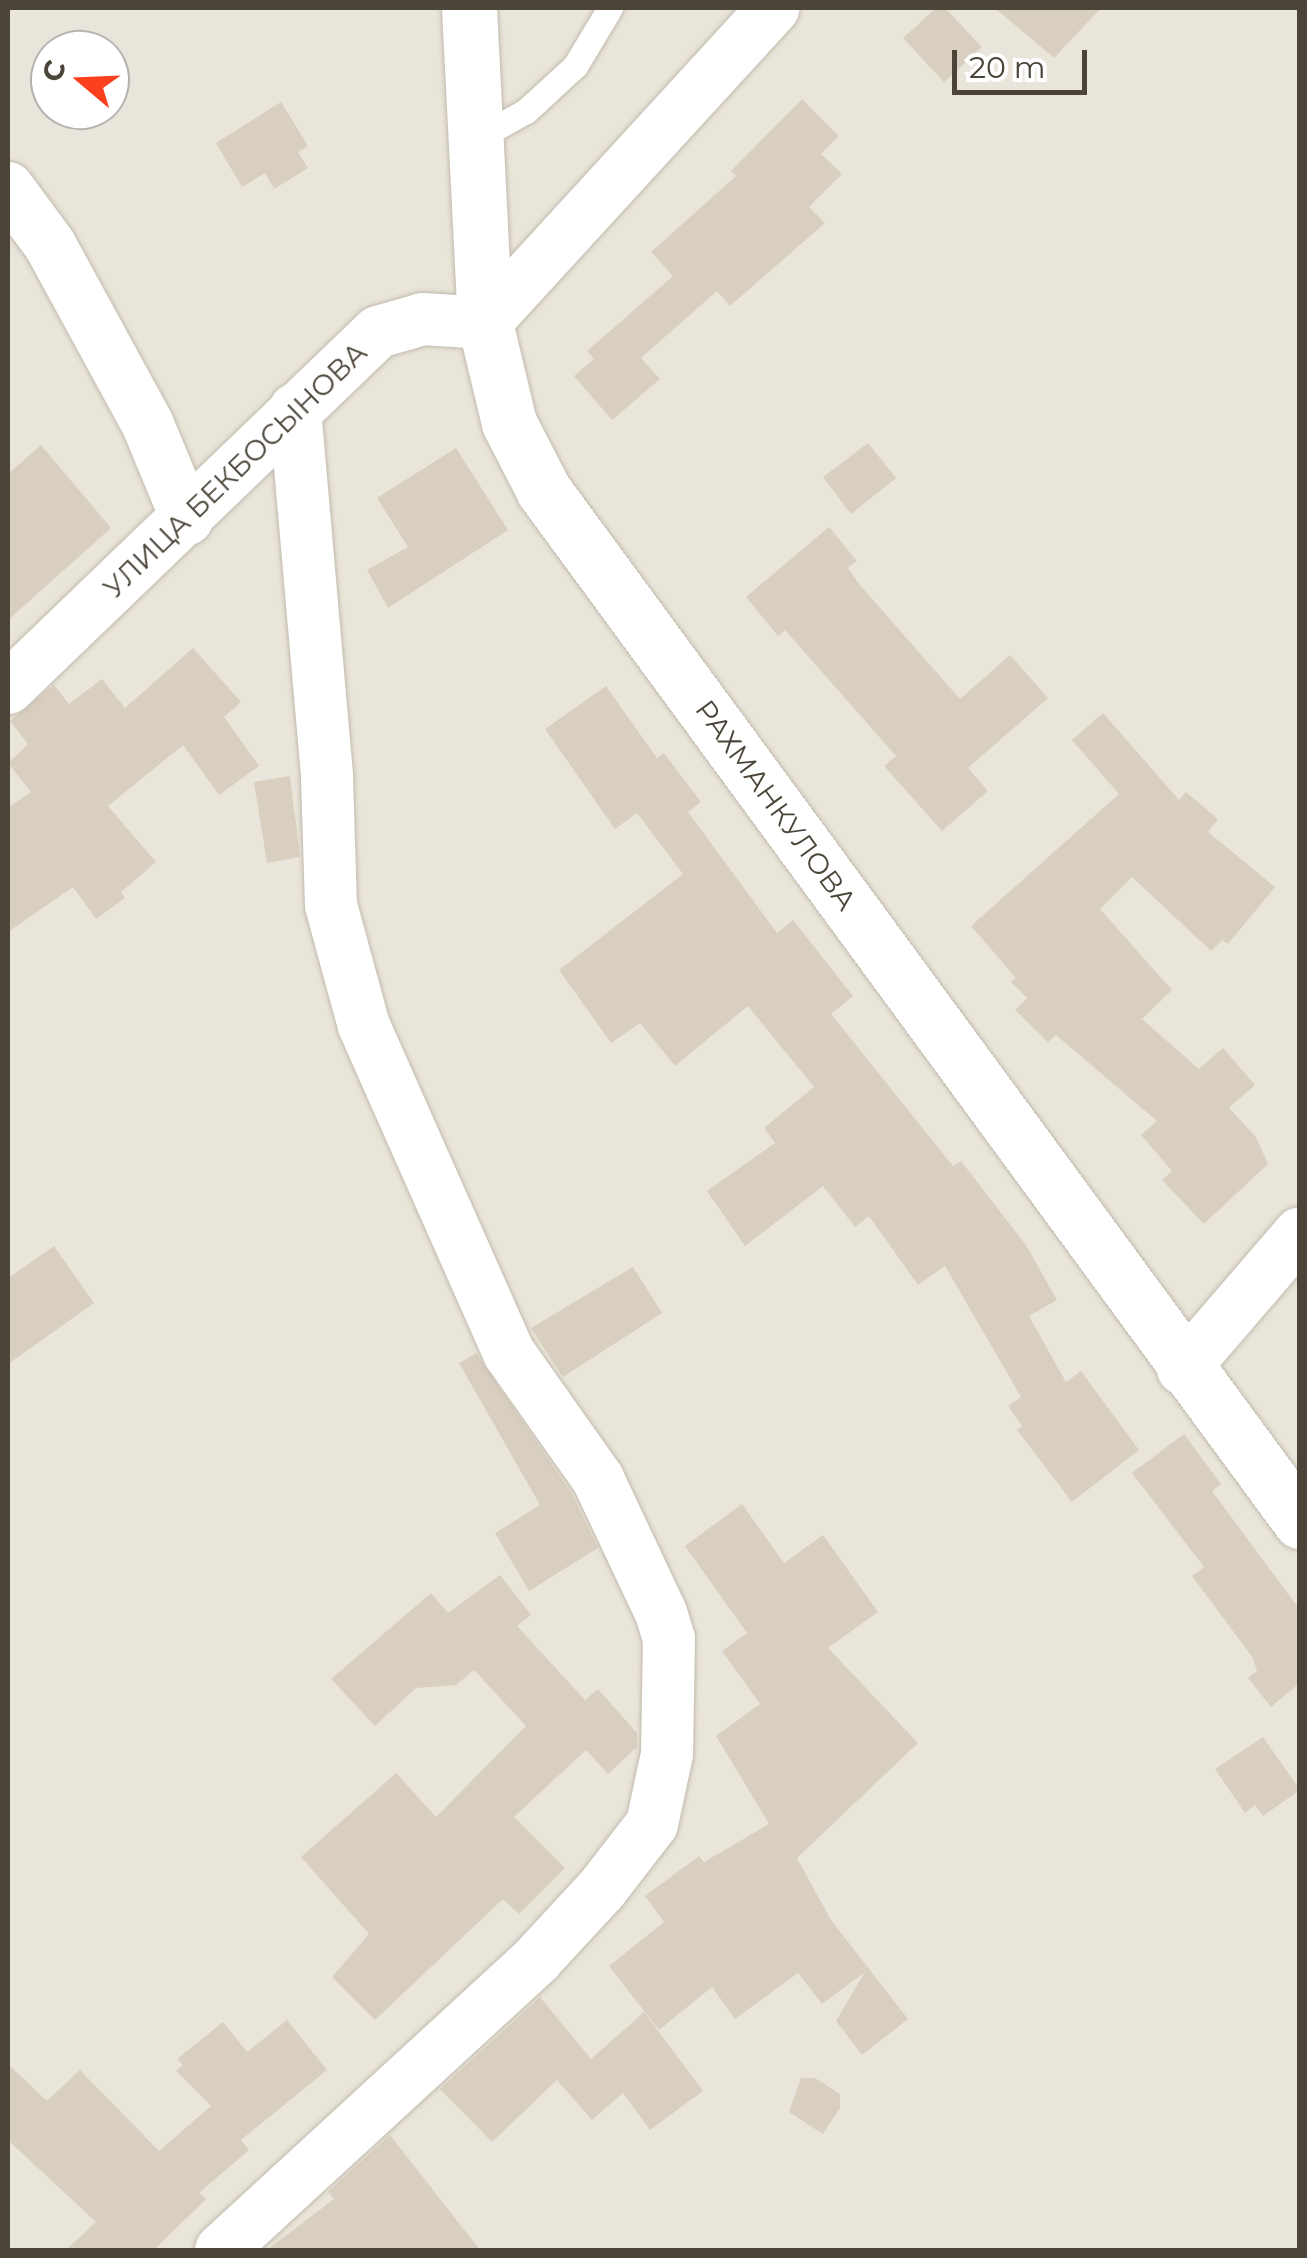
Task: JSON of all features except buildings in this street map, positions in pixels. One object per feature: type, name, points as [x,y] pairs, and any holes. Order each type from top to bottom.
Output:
[{"type":"street","name":"РАХМАНКУЛОВА","points":[[469,8],[472,142],[485,322],[508,424],[544,491],[1183,1369],[1300,1521]]},
{"type":"street","points":[[485,322],[774,8]]},
{"type":"street","points":[[8,188],[50,246],[139,409],[187,519]]},
{"type":"street","name":"УЛИЦА БЕКБОСЫНОВА","points":[[8,688],[378,332],[423,319],[485,322]]},
{"type":"street","points":[[221,2250],[537,1958],[601,1890],[652,1824],[667,1754],[668,1639],[661,1613],[598,1479],[509,1353],[364,1026],[332,905],[328,776],[296,409]]},
{"type":"street","points":[[1183,1369],[1300,1233]]},
{"type":"lane","points":[[472,142],[526,112],[575,66],[610,8]]},
{"type":"shaded area","points":[[8,8],[1299,8],[1299,2250],[8,2250]]}]
